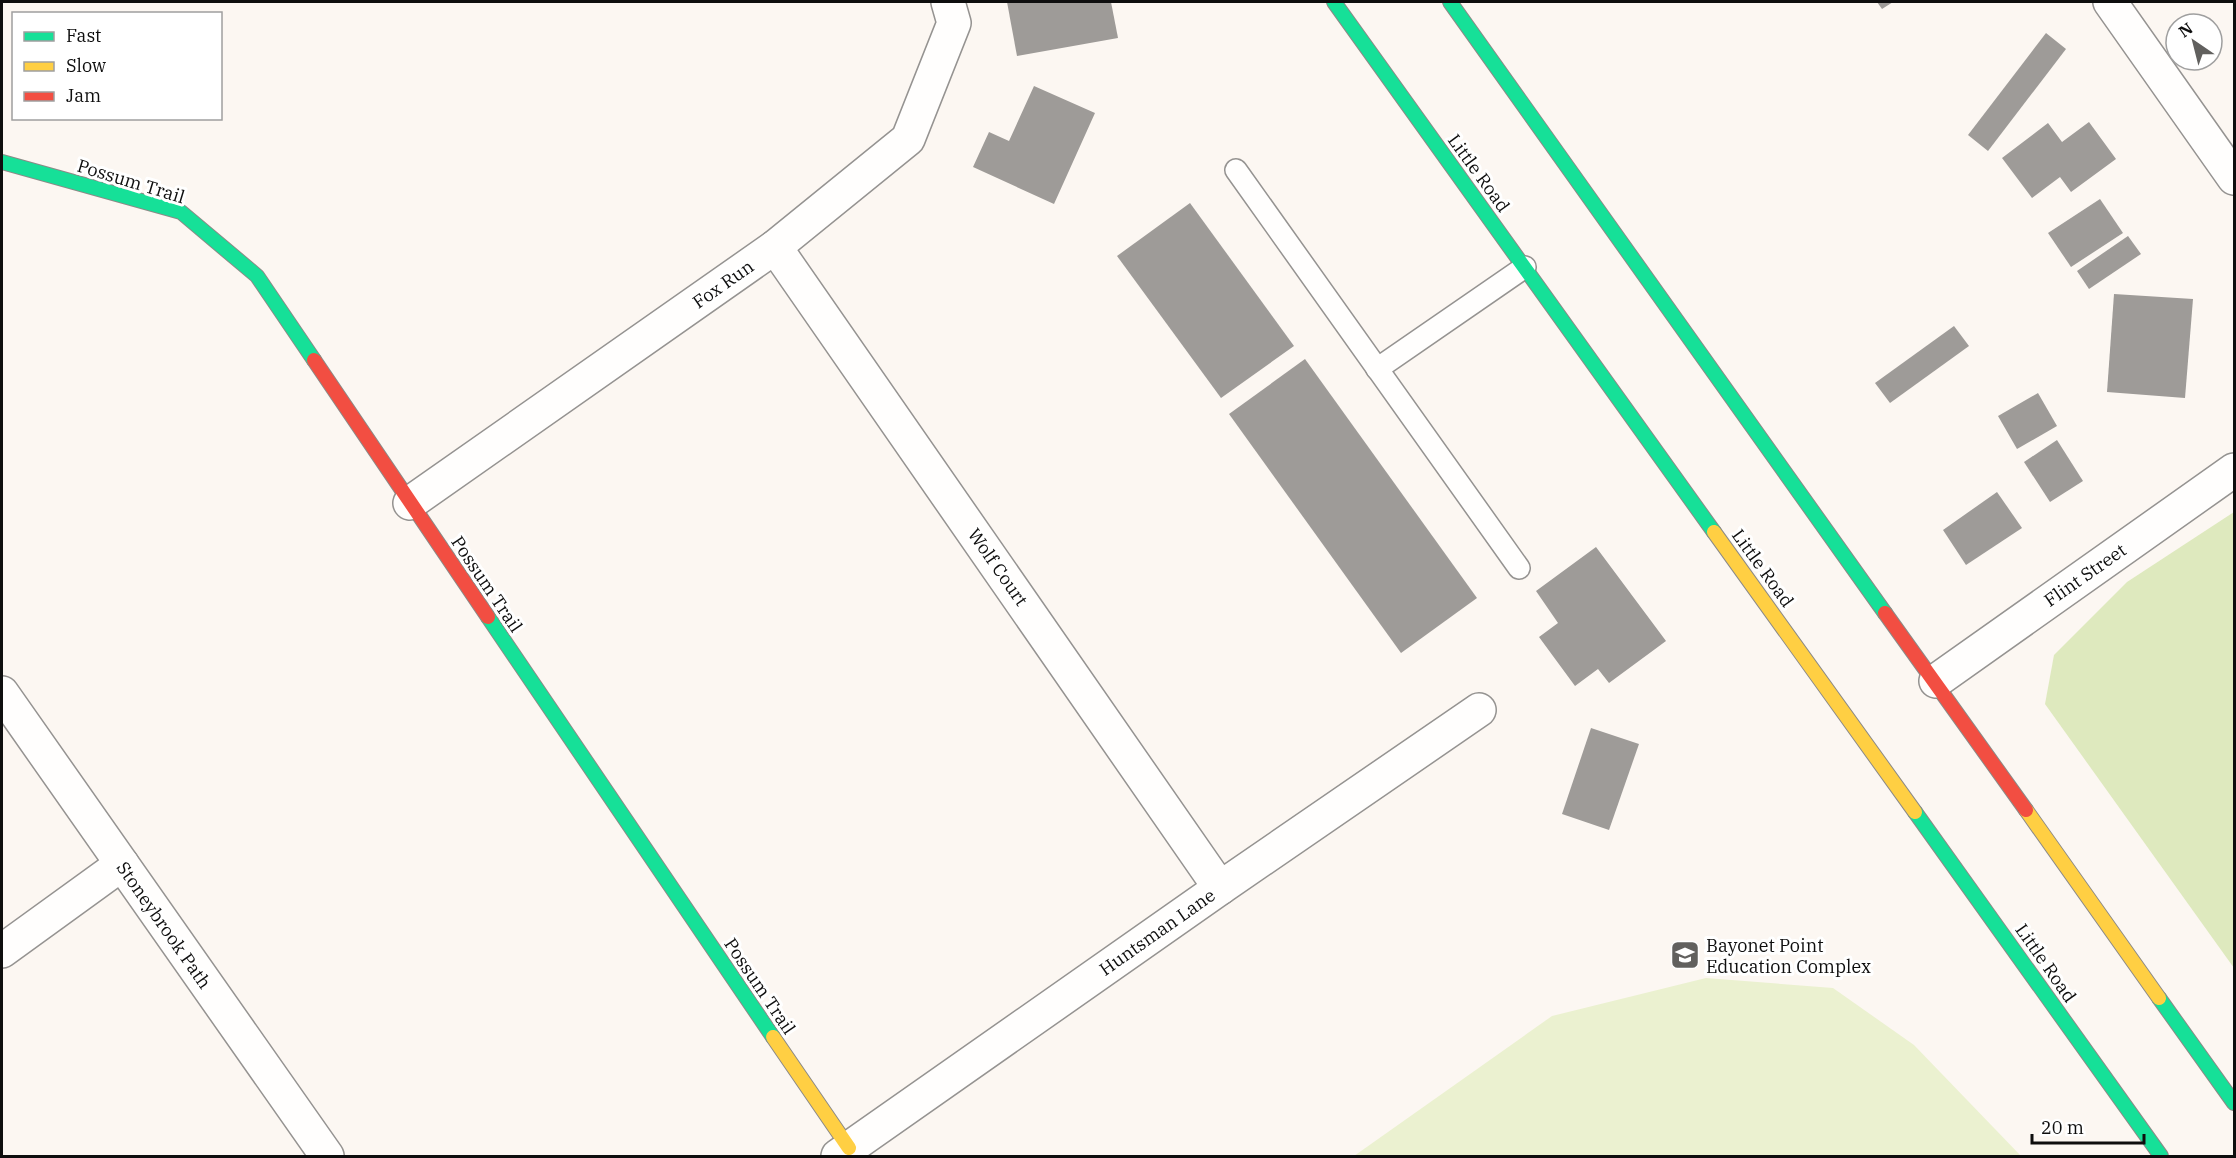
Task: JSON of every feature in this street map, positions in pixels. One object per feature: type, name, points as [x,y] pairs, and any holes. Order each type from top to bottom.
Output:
[{"type":"main road","name":"Little Road","points":[[1334,2],[2161,1156]]},
{"type":"main road","points":[[1450,2],[2235,1102]]},
{"type":"main road","name":"Possum Trail","points":[[2,162],[181,212],[257,276],[843,1152]]},
{"type":"street","name":"Fox Run","points":[[410,503],[775,247],[908,139],[954,23],[948,2]]},
{"type":"street","points":[[2110,2],[2235,178]]},
{"type":"street","name":"Wolf Court","points":[[775,247],[1220,888]]},
{"type":"street","name":"Flint Street","points":[[1936,681],[2235,470]]},
{"type":"street","name":"Stoneybrook Path","points":[[2,693],[327,1156]]},
{"type":"street","name":"Huntsman Lane","points":[[843,1152],[1479,710]]},
{"type":"street","points":[[2,951],[122,864]]},
{"type":"lane","points":[[1236,170],[1519,568]]},
{"type":"lane","points":[[1377,369],[1525,267]]},
{"type":"green space","points":[[2234,512],[2234,968],[2045,704],[2054,655],[2127,582]]},
{"type":"green space","points":[[1706,978],[1833,988],[1914,1045],[2021,1156],[1354,1156],[1552,1016]]},
{"type":"building","points":[[1007,2],[1111,2],[1118,38],[1017,56]]},
{"type":"building","points":[[1877,2],[1893,2],[1882,9]]},
{"type":"building","points":[[2046,33],[2066,49],[1988,151],[1968,135]]},
{"type":"building","points":[[1034,86],[1095,113],[1054,204],[973,167],[989,132],[1009,141]]},
{"type":"building","points":[[2089,122],[2116,159],[2071,192],[2060,177],[2032,198],[2002,158],[2048,123],[2062,142]]},
{"type":"building","points":[[2100,199],[2123,233],[2071,267],[2048,233]]},
{"type":"building","points":[[1190,203],[1294,346],[1221,398],[1117,256]]},
{"type":"building","points":[[2128,236],[2141,254],[2089,289],[2077,271]]},
{"type":"building","points":[[2114,294],[2193,299],[2185,398],[2107,392]]},
{"type":"building","points":[[1954,326],[1969,346],[1890,403],[1875,383]]},
{"type":"building","points":[[1305,359],[1477,598],[1401,653],[1229,414]]},
{"type":"building","points":[[2038,393],[2057,426],[2017,449],[1998,416]]},
{"type":"building","points":[[2057,440],[2083,481],[2050,502],[2024,462]]},
{"type":"building","points":[[1997,492],[2022,528],[1966,565],[1943,530]]},
{"type":"building","points":[[1596,547],[1666,641],[1609,683],[1598,669],[1575,686],[1539,637],[1558,623],[1536,591]]},
{"type":"building","points":[[1591,728],[1639,744],[1609,830],[1562,814]]},
{"type":"traffic: fast","points":[[1334,2],[1714,532]]},
{"type":"traffic: fast","points":[[1450,2],[1885,613]]},
{"type":"traffic: fast","points":[[2,162],[181,212],[257,276],[314,360]]},
{"type":"traffic: fast","points":[[488,617],[773,1037]]},
{"type":"traffic: fast","points":[[1915,812],[2161,1156]]},
{"type":"traffic: fast","points":[[2159,998],[2234,1103]]},
{"type":"traffic: slow","points":[[1714,532],[1915,812]]},
{"type":"traffic: slow","points":[[2026,810],[2159,998]]},
{"type":"traffic: slow","points":[[773,1037],[849,1148]]},
{"type":"traffic: jam","points":[[314,360],[488,617]]},
{"type":"traffic: jam","points":[[1885,613],[2026,810]]},
{"type":"place","name":"Bayonet Point Education Complex","points":[[1685,955]]}]
